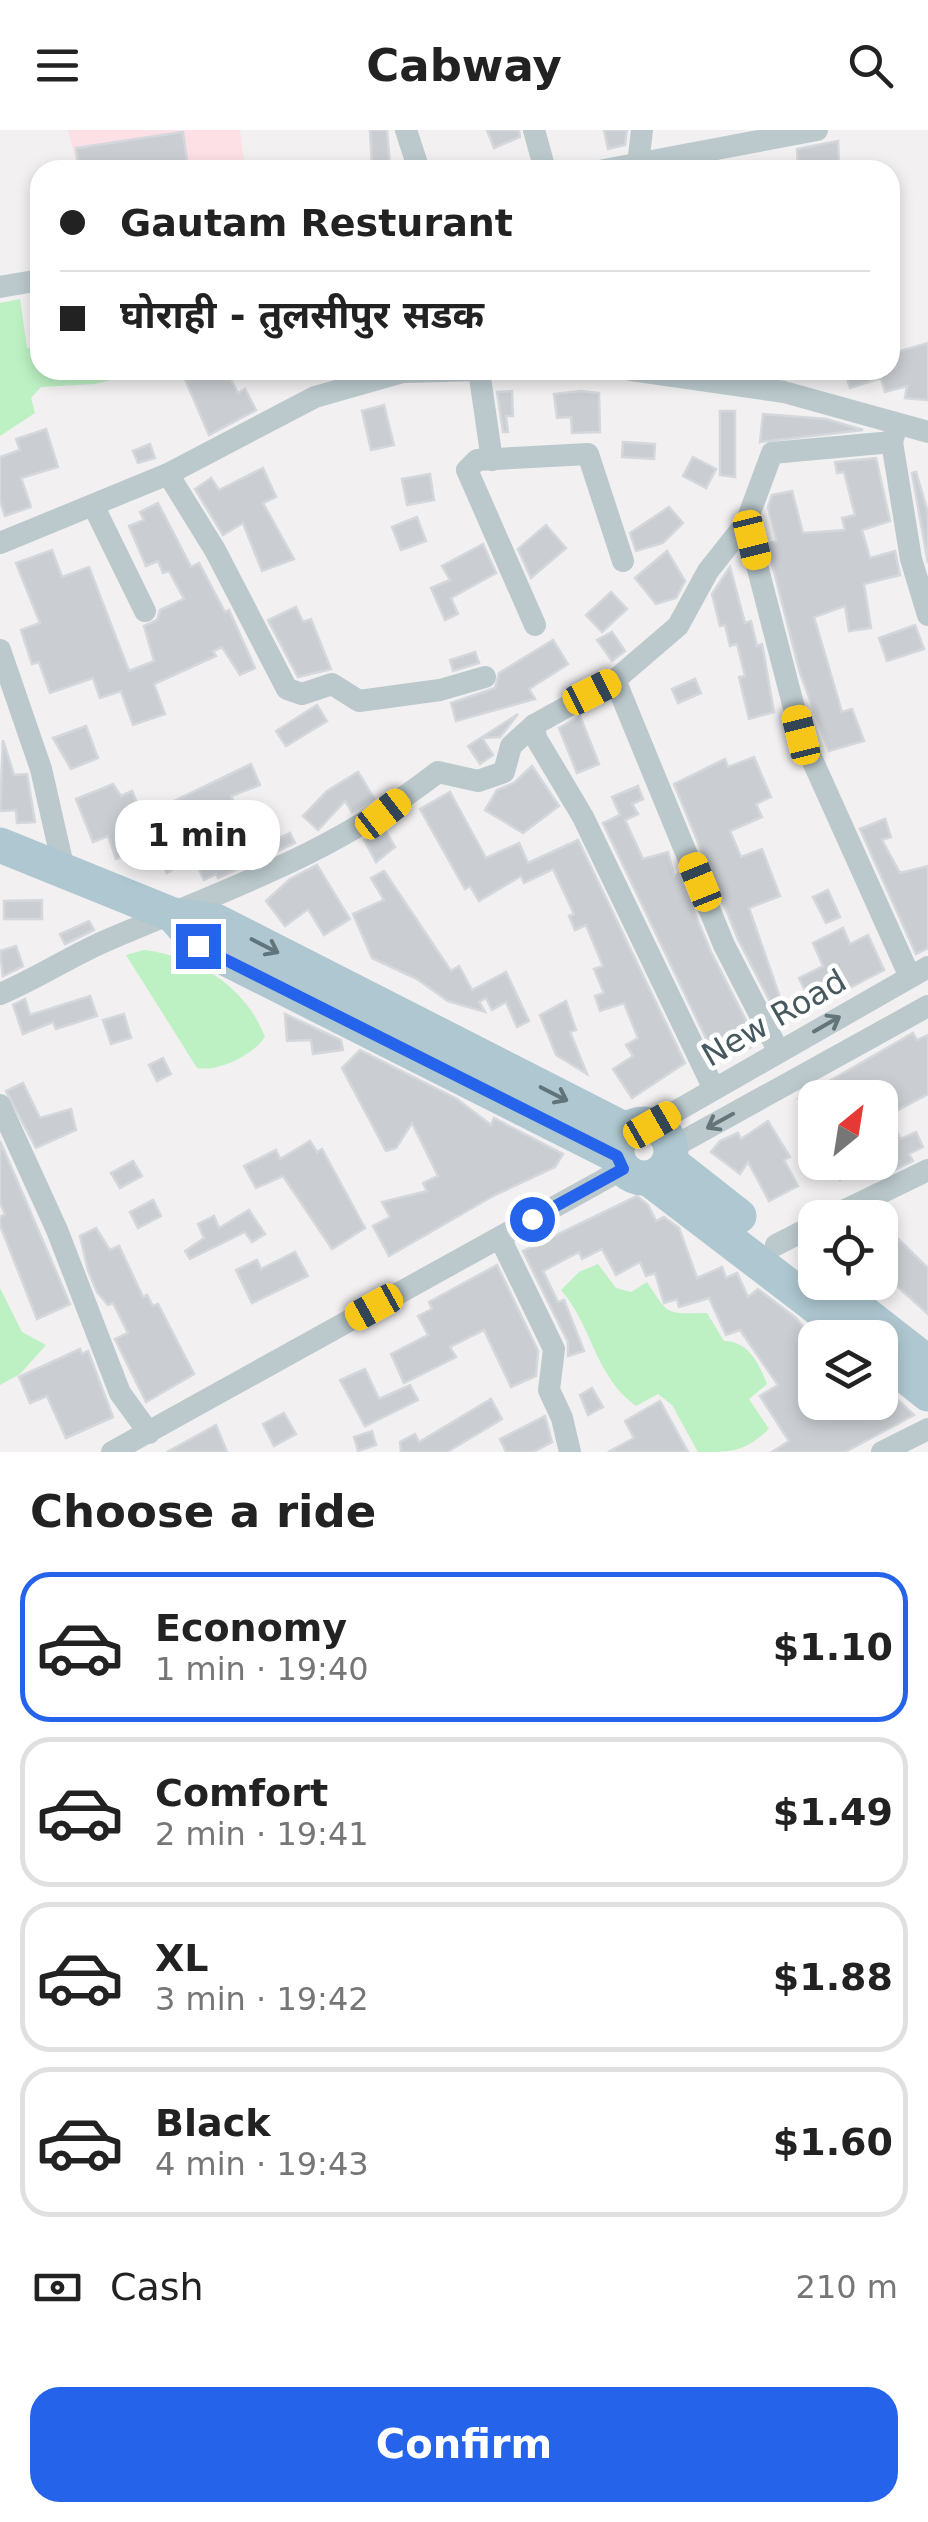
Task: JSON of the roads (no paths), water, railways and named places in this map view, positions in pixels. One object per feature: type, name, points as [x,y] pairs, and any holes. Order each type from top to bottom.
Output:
[{"type":"main road","points":[[0,845],[174,915],[216,920],[644,1153],[798,1262]]},
{"type":"main road","points":[[644,1153],[836,1320]]},
{"type":"main road","points":[[847,1300],[928,1363]]},
{"type":"main road","points":[[898,1370],[928,1394]]},
{"type":"street","points":[[406,130],[416,160]]},
{"type":"street","points":[[534,130],[542,160]]},
{"type":"street","points":[[638,160],[642,130]]},
{"type":"street","points":[[659,160],[817,130]]},
{"type":"street","points":[[0,287],[30,282]]},
{"type":"street","points":[[0,543],[168,474],[315,397],[375,380]]},
{"type":"street","points":[[481,380],[492,460]]},
{"type":"street","points":[[701,380],[784,392],[894,433]]},
{"type":"street","points":[[0,994],[107,940],[321,851],[383,814],[438,772],[478,781],[504,772],[510,746],[534,725],[615,680],[678,626],[708,571],[746,523],[772,453],[894,433],[928,432]]},
{"type":"street","points":[[894,433],[911,559],[928,615]]},
{"type":"street","points":[[536,625],[467,470],[477,460],[588,454],[623,562]]},
{"type":"street","points":[[168,474],[216,550],[287,689],[302,694],[332,684],[359,701],[440,690],[485,678]]},
{"type":"street","points":[[94,507],[145,611]]},
{"type":"street","points":[[746,523],[801,735],[919,972]]},
{"type":"street","points":[[0,650],[41,769],[64,870]]},
{"type":"street","points":[[615,680],[724,944],[779,1052]]},
{"type":"street","points":[[534,725],[536,738],[583,817],[714,1089]]},
{"type":"street","name":"New Road","points":[[644,1153],[714,1089],[919,972]]},
{"type":"street","name":"New Road","points":[[644,1153],[928,1006]]},
{"type":"street","points":[[0,1104],[57,1230],[120,1393],[149,1433]]},
{"type":"street","points":[[112,1452],[500,1238],[644,1153]]},
{"type":"street","points":[[866,1200],[928,1170]]},
{"type":"street","points":[[776,1245],[798,1234]]},
{"type":"street","points":[[500,1238],[554,1349],[549,1390],[562,1418],[570,1452]]},
{"type":"street","points":[[882,1452],[928,1429]]}]
